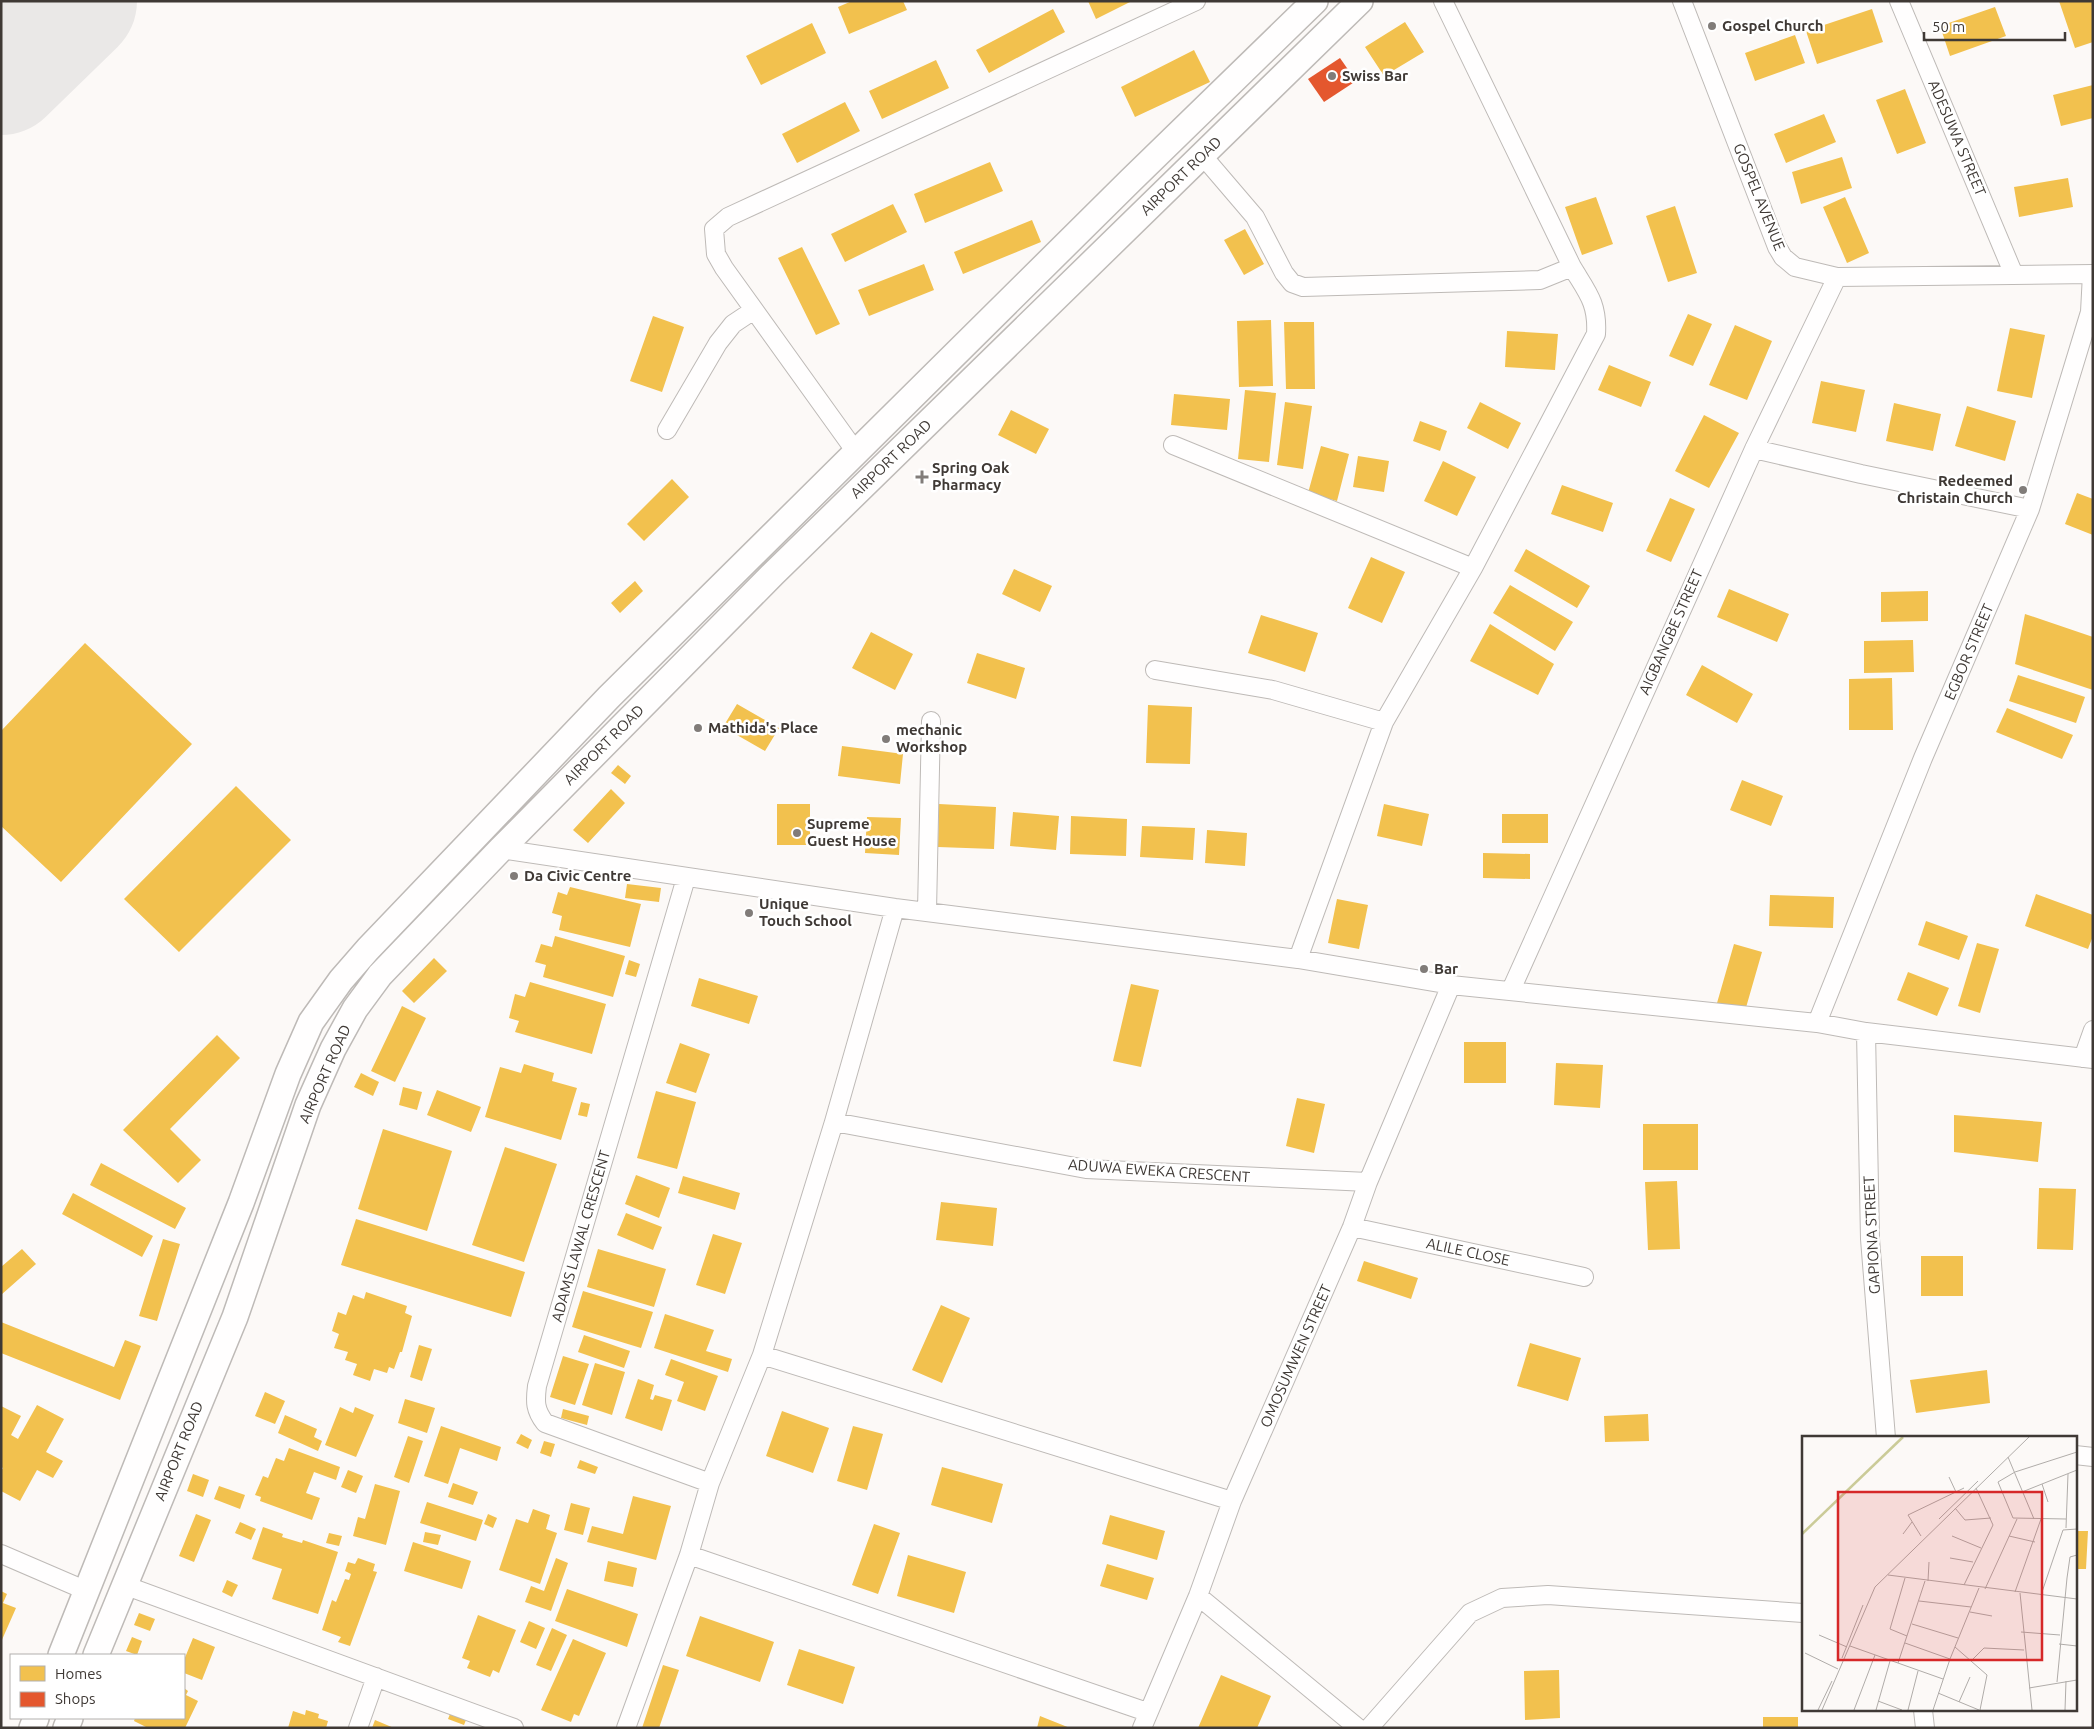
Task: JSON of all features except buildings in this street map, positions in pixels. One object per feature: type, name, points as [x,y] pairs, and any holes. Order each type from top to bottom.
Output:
[{"type":"main road","name":"AIRPORT ROAD","points":[[61,1654],[241,1202],[288,1074],[311,1022],[341,980],[368,949],[609,697],[1130,181],[1315,1]]},
{"type":"main road","name":"AIRPORT ROAD","points":[[96,1654],[235,1317],[308,1105],[333,1049],[355,1009],[380,976],[501,849],[773,574],[1360,1]]},
{"type":"main road","points":[[755,553],[773,574]]},
{"type":"street","points":[[856,452],[716,254],[714,229],[728,217],[1196,1]]},
{"type":"street","points":[[1298,958],[1384,722],[1472,568],[1596,334],[1597,317],[1594,305],[1572,267],[1443,1]]},
{"type":"street","name":"GOSPEL AVENUE","points":[[1682,1],[1780,252],[1795,267],[1837,277],[2092,274]]},
{"type":"street","name":"ADESUWA STREET","points":[[1899,1],[2014,275]]},
{"type":"street","points":[[1202,155],[1255,217],[1284,273],[1292,283],[1303,287],[1540,280],[1572,267]]},
{"type":"street","name":"EGBOR STREET","points":[[1817,1023],[1923,758],[2030,509],[2090,312],[2092,274]]},
{"type":"street","name":"AIGBANGBE STREET","points":[[1511,990],[1754,449],[1837,277]]},
{"type":"street","points":[[668,430],[718,343],[733,324],[754,310]]},
{"type":"street","points":[[1173,445],[1472,568]]},
{"type":"street","points":[[1754,449],[1861,474],[2030,509]]},
{"type":"street","points":[[1155,670],[1273,690],[1384,722]]},
{"type":"street","points":[[927,911],[931,722]]},
{"type":"street","points":[[501,849],[895,908],[1298,958],[1451,984],[1817,1023],[1866,1032],[2088,1058],[2093,1030]]},
{"type":"street","name":"ADAMS LAWAL CRESCENT","points":[[686,878],[537,1386],[535,1404],[538,1414],[545,1423],[710,1482]]},
{"type":"street","points":[[626,1728],[689,1555],[710,1482],[762,1355],[834,1122],[895,908]]},
{"type":"street","name":"OMOSUMWEN STREET","points":[[1144,1720],[1198,1596],[1232,1501],[1352,1227],[1368,1182],[1451,984]]},
{"type":"street","name":"GAPIONA STREET","points":[[1866,1032],[1870,1238],[1886,1436]]},
{"type":"street","name":"ADUWA EWEKA CRESCENT","points":[[834,1122],[1086,1169],[1368,1182]]},
{"type":"street","name":"ALILE CLOSE","points":[[1352,1227],[1584,1277]]},
{"type":"street","points":[[762,1355],[1232,1501]]},
{"type":"street","points":[[2076,1455],[2093,1457]]},
{"type":"street","points":[[1,1554],[87,1591]]},
{"type":"street","points":[[689,1555],[1144,1720]]},
{"type":"street","points":[[124,1585],[514,1728]]},
{"type":"street","points":[[1369,1728],[1470,1613],[1502,1598],[1548,1595],[1802,1613]]},
{"type":"street","points":[[1198,1596],[1358,1728]]},
{"type":"street","points":[[358,1728],[376,1677]]},
{"type":"street","points":[[1923,1712],[1925,1728]]},
{"type":"runway","points":[[1,71],[73,1]]},
{"type":"place","name":"Gospel Church","points":[[1712,26]]},
{"type":"place","name":"Swiss Bar","points":[[1332,76]]},
{"type":"place","name":"Spring Oak Pharmacy","points":[[922,477]]},
{"type":"place","name":"Redeemed Christain Church","points":[[2023,490]]},
{"type":"place","name":"Mathida's Place","points":[[698,728]]},
{"type":"place","name":"mechanic Workshop","points":[[886,739]]},
{"type":"place","name":"Supreme Guest House","points":[[797,833]]},
{"type":"place","name":"Da Civic Centre","points":[[514,876]]},
{"type":"place","name":"Unique Touch School","points":[[749,913]]},
{"type":"place","name":"Bar","points":[[1424,969]]}]
